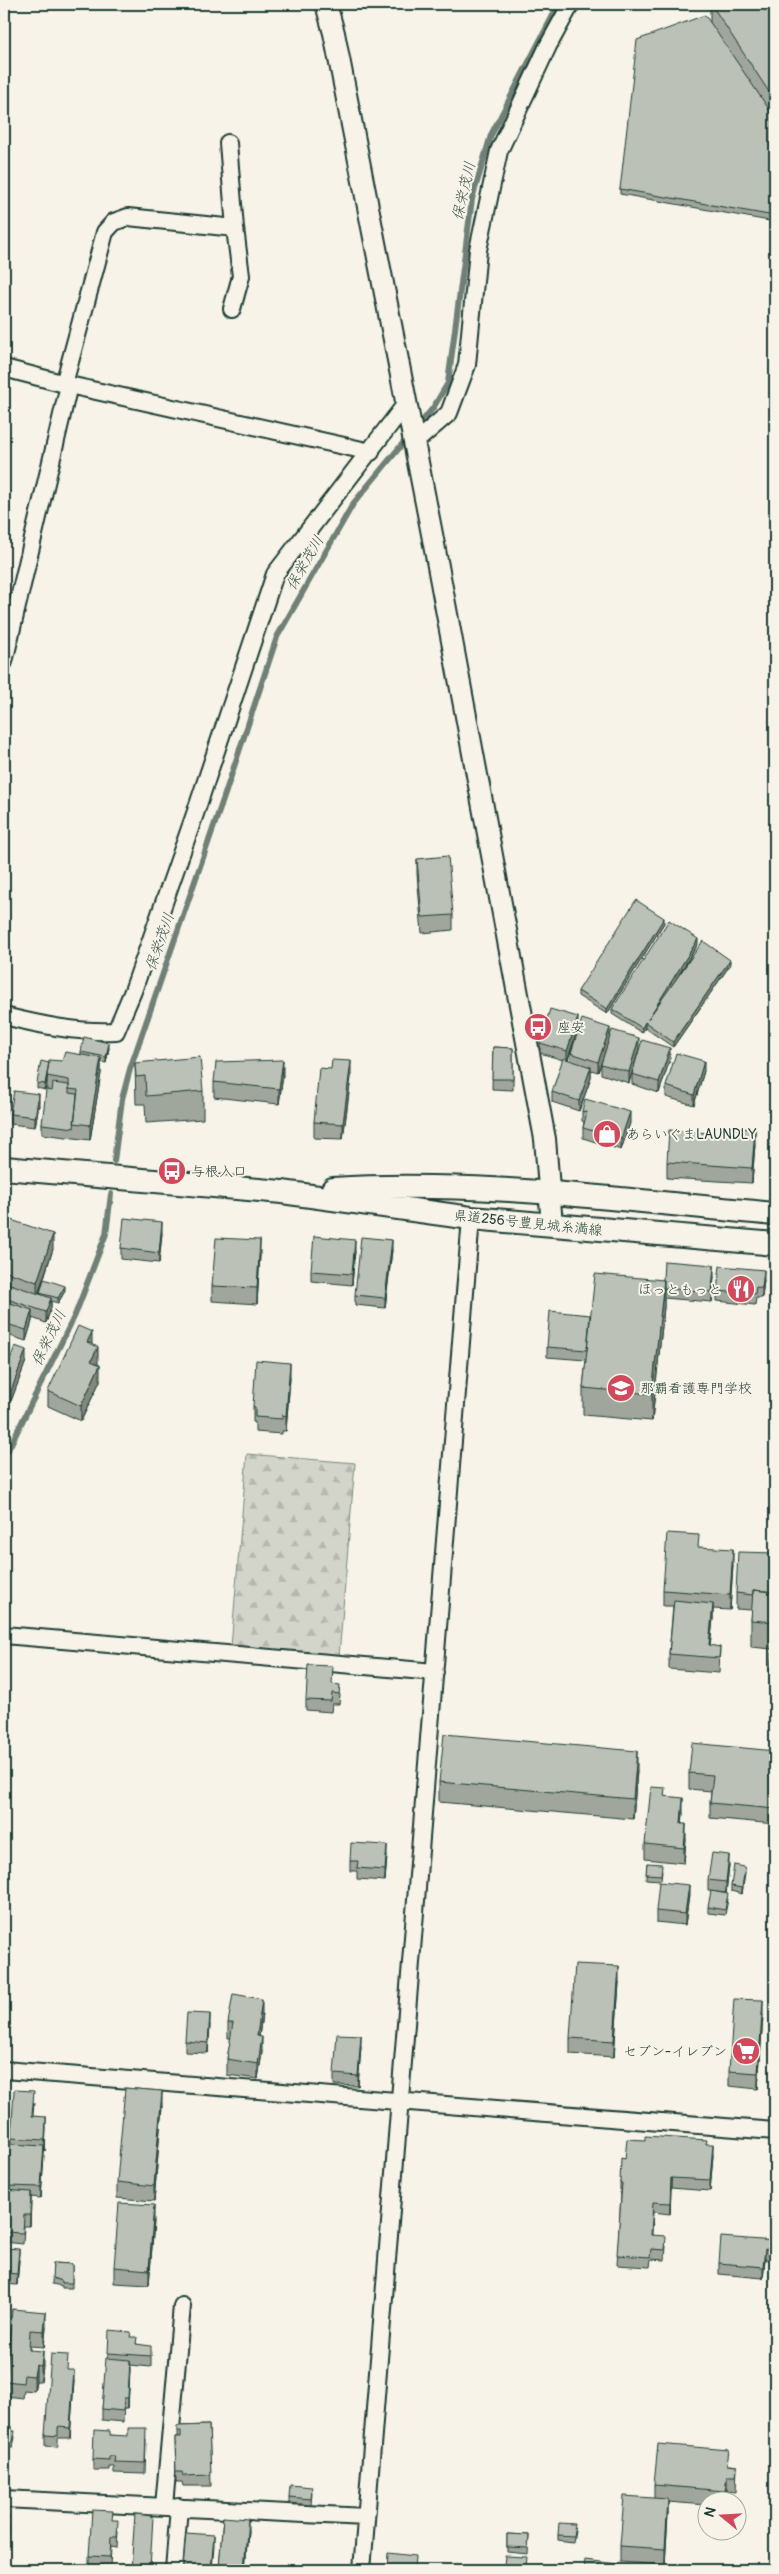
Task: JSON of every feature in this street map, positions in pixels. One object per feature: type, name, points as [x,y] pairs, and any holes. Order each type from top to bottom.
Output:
[{"type":"main road","name":"県道256号豊見城糸満線","points":[[5,1172],[282,1192],[471,1218],[775,1244]]},
{"type":"main road","name":"県道256号豊見城糸満線","points":[[282,1192],[397,1185],[550,1195],[775,1214]]},
{"type":"street","points":[[326,4],[334,33],[413,442],[545,1139],[552,1225]]},
{"type":"street","points":[[413,442],[449,413],[467,365],[478,250],[499,151],[548,46],[571,4]]},
{"type":"street","points":[[228,143],[241,276],[232,308]]},
{"type":"street","points":[[4,662],[67,384],[105,232],[114,222],[128,217],[236,228]]},
{"type":"street","points":[[4,368],[67,384],[371,452]]},
{"type":"street","points":[[4,1016],[47,1026],[94,1032],[116,1031],[134,991],[275,574],[371,452],[407,412]]},
{"type":"street","points":[[362,2570],[471,1218]]},
{"type":"street","points":[[4,1636],[435,1672]]},
{"type":"street","points":[[4,2070],[775,2131]]},
{"type":"street","points":[[174,2570],[171,2507],[182,2306]]},
{"type":"street","points":[[4,2498],[366,2517]]},
{"type":"green space","points":[[247,1454],[355,1463],[339,1656],[231,1647]]},
{"type":"building","points":[[711,4],[775,4],[775,101]]},
{"type":"building","points":[[705,15],[775,118],[775,216],[620,189],[637,40]]},
{"type":"building","points":[[448,856],[453,915],[422,917],[417,859]]},
{"type":"building","points":[[636,900],[664,918],[607,1009],[578,991]]},
{"type":"building","points":[[669,920],[698,939],[648,1019],[703,941],[730,960],[673,1042],[645,1022],[642,1028],[612,1009]]},
{"type":"building","points":[[550,1009],[578,1017],[567,1051],[540,1043]]},
{"type":"building","points":[[582,1019],[610,1028],[598,1062],[571,1053]]},
{"type":"building","points":[[612,1030],[639,1038],[629,1072],[601,1064]]},
{"type":"building","points":[[84,1037],[109,1043],[106,1057],[81,1052]]},
{"type":"building","points":[[642,1040],[670,1048],[659,1082],[632,1074]]},
{"type":"building","points":[[493,1047],[513,1048],[513,1079],[492,1079]]},
{"type":"building","points":[[65,1052],[101,1058],[90,1125],[74,1123],[78,1090],[69,1089],[69,1080],[47,1076],[49,1060],[62,1061]]},
{"type":"building","points":[[676,1053],[704,1061],[694,1095],[666,1086]]},
{"type":"building","points":[[200,1057],[203,1091],[146,1096],[145,1076],[136,1077],[135,1063]]},
{"type":"building","points":[[563,1058],[591,1067],[579,1101],[552,1092]]},
{"type":"building","points":[[283,1060],[279,1089],[214,1082],[216,1062]]},
{"type":"building","points":[[332,1060],[351,1061],[343,1124],[314,1122],[319,1068],[331,1069]]},
{"type":"building","points":[[41,1061],[49,1063],[45,1084],[37,1083]]},
{"type":"building","points":[[53,1083],[69,1085],[69,1093],[77,1094],[74,1128],[42,1124],[46,1090],[52,1091]]},
{"type":"building","points":[[14,1091],[39,1094],[35,1117],[10,1114]]},
{"type":"building","points":[[4,1097],[8,1098],[5,1114],[4,1114]]},
{"type":"building","points":[[585,1099],[630,1112],[621,1139],[583,1128],[587,1112],[582,1111]]},
{"type":"building","points":[[723,1127],[755,1129],[752,1168],[667,1162],[669,1130],[723,1134]]},
{"type":"building","points":[[5,1218],[53,1234],[37,1282],[4,1271]]},
{"type":"building","points":[[124,1218],[162,1222],[159,1253],[121,1248]]},
{"type":"building","points":[[314,1236],[355,1240],[352,1274],[311,1271]]},
{"type":"building","points":[[361,1237],[392,1240],[385,1298],[355,1295]]},
{"type":"building","points":[[216,1238],[260,1240],[257,1288],[212,1286]]},
{"type":"building","points":[[664,1261],[714,1265],[712,1292],[664,1288]]},
{"type":"building","points":[[720,1266],[764,1270],[762,1288],[756,1287],[755,1294],[717,1291]]},
{"type":"building","name":"那覇看護専門学校","points":[[595,1274],[664,1280],[652,1394],[583,1388]]},
{"type":"building","points":[[44,1279],[65,1286],[58,1298],[40,1293]]},
{"type":"building","points":[[4,1282],[51,1298],[46,1312],[4,1298]]},
{"type":"building","points":[[4,1301],[32,1310],[26,1330],[4,1323]]},
{"type":"building","points":[[550,1311],[590,1315],[587,1350],[547,1347]]},
{"type":"building","points":[[78,1326],[92,1332],[87,1342],[98,1347],[91,1361],[100,1365],[81,1406],[48,1391]]},
{"type":"building","points":[[4,1339],[10,1341],[4,1359]]},
{"type":"building","points":[[15,1346],[26,1350],[11,1391],[4,1389],[4,1376]]},
{"type":"building","points":[[256,1360],[290,1363],[286,1416],[282,1415],[282,1419],[255,1417],[255,1407],[253,1406]]},
{"type":"building","points":[[667,1533],[699,1535],[698,1547],[733,1549],[730,1595],[663,1590]]},
{"type":"building","points":[[738,1552],[775,1553],[775,1592],[753,1590],[753,1595],[736,1593]]},
{"type":"building","points":[[753,1590],[775,1592],[775,1674],[770,1673],[774,1622],[751,1620]]},
{"type":"building","points":[[674,1600],[713,1604],[709,1645],[720,1647],[719,1658],[669,1654]]},
{"type":"building","points":[[308,1665],[333,1666],[332,1684],[340,1685],[339,1694],[332,1693],[331,1701],[306,1700]]},
{"type":"building","points":[[444,1734],[637,1751],[633,1799],[439,1782]]},
{"type":"building","points":[[692,1743],[775,1751],[775,1809],[710,1803],[713,1775],[689,1773]]},
{"type":"building","points":[[651,1787],[665,1788],[664,1796],[683,1798],[681,1824],[686,1824],[684,1848],[645,1844]]},
{"type":"building","points":[[351,1843],[387,1845],[385,1870],[357,1868],[358,1861],[350,1861]]},
{"type":"building","points":[[712,1853],[729,1855],[726,1882],[708,1880]]},
{"type":"building","points":[[647,1863],[662,1864],[661,1875],[646,1874]]},
{"type":"building","points":[[734,1865],[745,1867],[742,1888],[731,1886]]},
{"type":"building","points":[[659,1882],[689,1885],[685,1914],[656,1911]]},
{"type":"building","points":[[711,1891],[728,1894],[725,1910],[708,1907]]},
{"type":"building","points":[[575,1964],[619,1966],[614,2041],[570,2038]]},
{"type":"building","points":[[233,1994],[262,1999],[257,2036],[262,2037],[258,2064],[227,2059],[233,2023],[228,2023]]},
{"type":"building","name":"セブン-イレブン","points":[[734,1999],[763,2000],[758,2073],[729,2071]]},
{"type":"building","points":[[187,2013],[210,2014],[208,2043],[185,2041]]},
{"type":"building","points":[[337,2034],[361,2035],[358,2076],[334,2074]]},
{"type":"building","points":[[4,2071],[6,2071],[4,2106]]},
{"type":"building","points":[[125,2088],[162,2091],[154,2186],[117,2182]]},
{"type":"building","points":[[14,2090],[34,2091],[32,2116],[46,2117],[45,2140],[11,2138]]},
{"type":"building","points":[[645,2136],[707,2140],[706,2144],[713,2144],[710,2180],[671,2178],[670,2203],[653,2202],[651,2235],[666,2236],[665,2250],[651,2249],[650,2257],[617,2255],[622,2183],[620,2183],[621,2158],[625,2159],[627,2139],[645,2140]]},
{"type":"building","points":[[10,2144],[44,2146],[41,2187],[8,2186]]},
{"type":"building","points":[[5,2190],[31,2192],[30,2215],[24,2215],[23,2233],[4,2232]]},
{"type":"building","points":[[119,2203],[154,2205],[149,2270],[114,2267]]},
{"type":"building","points":[[721,2237],[775,2241],[775,2250],[765,2249],[763,2267],[719,2263]]},
{"type":"building","points":[[4,2248],[19,2249],[17,2274],[4,2273]]},
{"type":"building","points":[[53,2263],[72,2264],[72,2283],[62,2283],[62,2281],[52,2278]]},
{"type":"building","points":[[12,2309],[46,2312],[44,2331],[30,2330],[29,2350],[43,2351],[41,2366],[36,2365],[34,2376],[24,2375],[23,2383],[6,2381]]},
{"type":"building","points":[[109,2330],[131,2332],[130,2337],[137,2337],[136,2344],[151,2346],[151,2356],[108,2353]]},
{"type":"building","points":[[51,2354],[68,2355],[67,2370],[74,2370],[70,2428],[58,2427],[58,2436],[45,2435]]},
{"type":"building","points":[[106,2358],[130,2360],[128,2398],[124,2398],[123,2411],[102,2409]]},
{"type":"building","points":[[4,2425],[12,2427],[11,2430],[15,2431],[13,2442],[4,2440]]},
{"type":"building","points":[[209,2425],[211,2475],[183,2476],[182,2472],[176,2472],[175,2437],[181,2437],[181,2431],[177,2431],[177,2426]]},
{"type":"building","points":[[128,2428],[146,2428],[145,2463],[114,2462],[115,2456],[109,2456],[109,2460],[93,2459],[94,2430],[110,2431],[110,2435],[128,2436]]},
{"type":"building","points":[[658,2444],[729,2450],[727,2465],[737,2466],[736,2476],[727,2476],[725,2491],[654,2485]]},
{"type":"building","points":[[290,2485],[312,2487],[311,2499],[289,2497]]},
{"type":"building","points":[[624,2496],[668,2499],[665,2549],[620,2546]]},
{"type":"building","points":[[92,2510],[113,2511],[112,2520],[118,2520],[117,2537],[111,2537],[110,2557],[89,2556]]},
{"type":"building","points":[[135,2514],[153,2516],[150,2570],[131,2570]]},
{"type":"building","points":[[4,2516],[9,2516],[8,2536],[4,2536]]},
{"type":"building","points":[[223,2517],[248,2519],[244,2570],[219,2568]]},
{"type":"building","points":[[559,2523],[575,2524],[573,2536],[558,2535]]},
{"type":"building","points":[[186,2533],[214,2535],[211,2570],[183,2569]]},
{"type":"building","points":[[507,2534],[529,2535],[528,2548],[507,2547]]},
{"type":"building","points":[[388,2553],[415,2556],[414,2570],[387,2570]]},
{"type":"building","points":[[505,2556],[527,2557],[526,2567],[504,2565]]},
{"type":"building","points":[[585,2560],[617,2564],[617,2570],[584,2570]]},
{"type":"building","points":[[86,2565],[106,2566],[106,2570],[86,2570]]},
{"type":"building","points":[[504,2565],[535,2567],[535,2570],[503,2570]]},
{"type":"waterway","name":"保栄茂川","points":[[416,429],[433,408],[448,383],[472,199],[491,135],[559,4]]},
{"type":"waterway","name":"保栄茂川","points":[[114,1161],[122,1099],[130,1069],[277,637],[353,504],[409,436]]},
{"type":"waterway","name":"保栄茂川","points":[[4,1458],[75,1315],[106,1234],[111,1194]]},
{"type":"place","name":"座安","points":[[538,1027]]},
{"type":"place","name":"あらいぐまLAUNDLY","points":[[607,1134]]},
{"type":"place","name":"与根入口","points":[[172,1171]]},
{"type":"place","name":"ほっともっと","points":[[741,1289]]},
{"type":"place","name":"那覇看護専門学校","points":[[621,1388]]},
{"type":"place","name":"セブン-イレブン","points":[[746,2051]]}]
